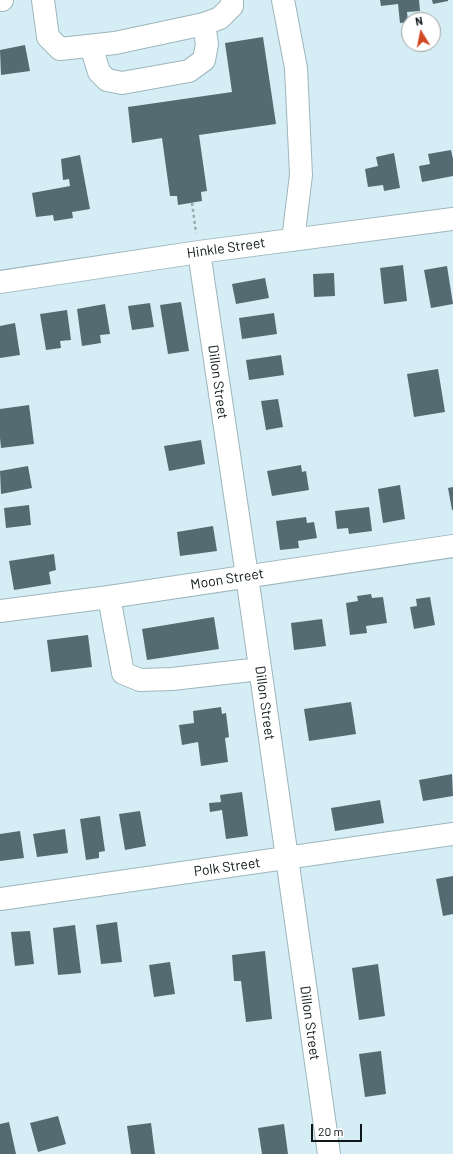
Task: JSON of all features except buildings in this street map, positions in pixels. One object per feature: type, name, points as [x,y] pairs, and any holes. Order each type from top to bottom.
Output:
[{"type":"street","points":[[43,0],[48,38],[60,49],[115,43],[204,24],[220,18],[232,6],[232,0]]},
{"type":"street","points":[[283,0],[296,68],[301,175],[293,240]]},
{"type":"street","points":[[91,46],[99,72],[107,80],[122,83],[189,71],[204,60],[207,44],[204,24]]},
{"type":"street","name":"Hinkle Street","points":[[0,282],[199,252],[453,220]]},
{"type":"street","name":"Dillon Street","points":[[199,252],[247,576],[328,1154]]},
{"type":"street","name":"Moon Street","points":[[0,611],[109,597],[453,546]]},
{"type":"street","points":[[109,597],[123,672],[140,680],[172,679],[260,669]]},
{"type":"street","name":"Polk Street","points":[[0,899],[453,834]]},
{"type":"path","points":[[192,203],[199,252]]}]
